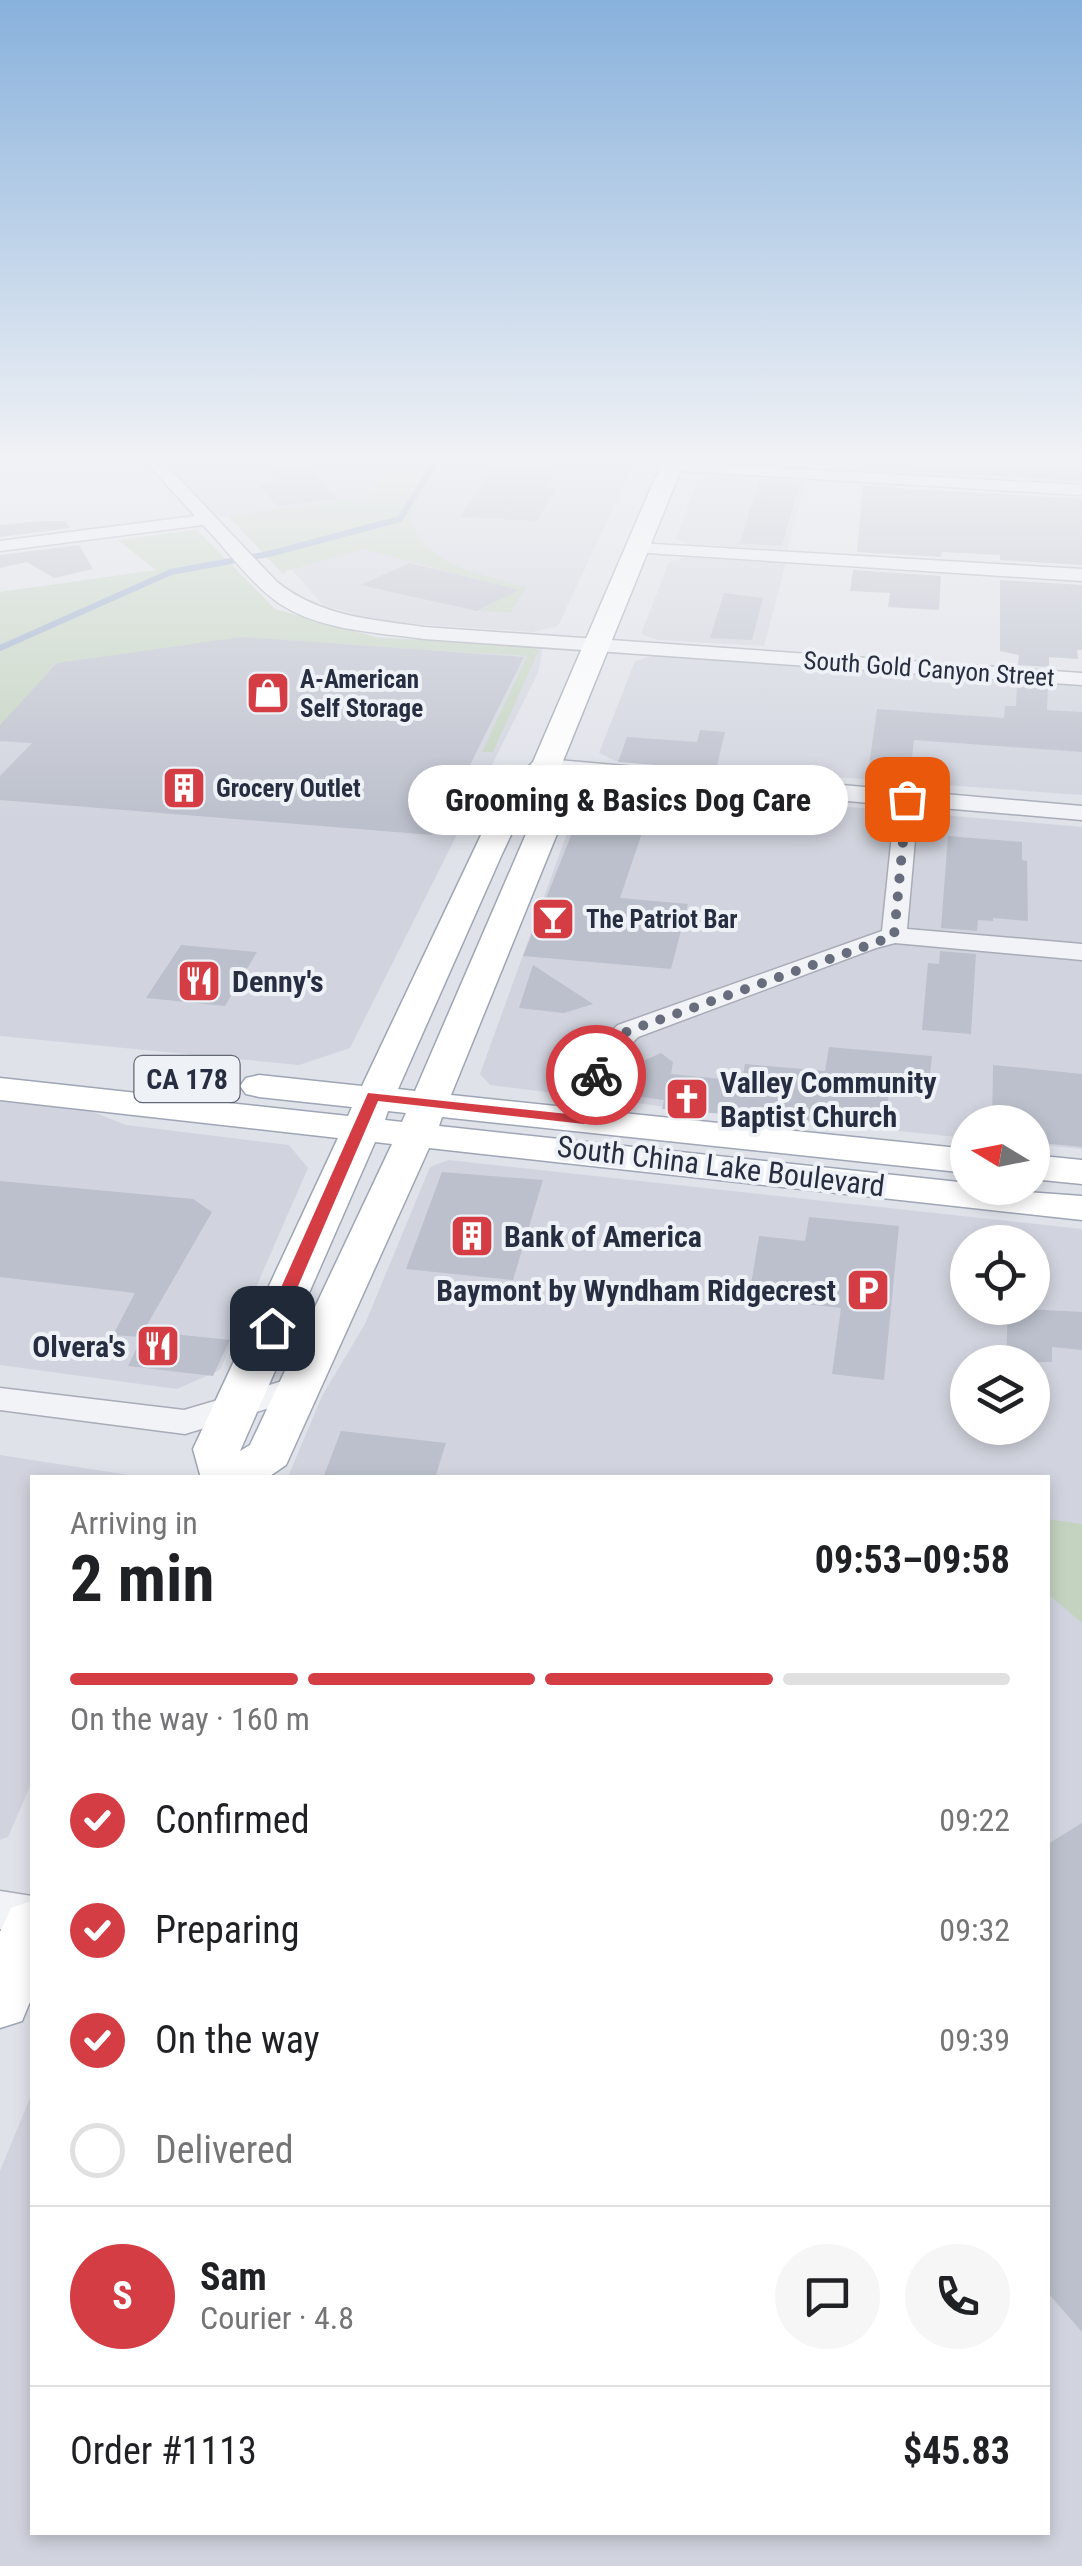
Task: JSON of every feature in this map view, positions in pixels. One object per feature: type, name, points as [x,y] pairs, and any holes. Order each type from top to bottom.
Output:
[{"type":"main road","points":[[224,1475],[216,1449],[366,1111],[516,793],[546,766],[624,582]]},
{"type":"main road","points":[[238,1475],[269,1454],[423,1116],[557,797],[546,766]]},
{"type":"main road","name":"CA 178","points":[[0,1060],[366,1111]]},
{"type":"main road","name":"CA 178","points":[[0,1089],[366,1111]]},
{"type":"main road","name":"South China Lake Boulevard","points":[[366,1111],[1082,1208]]},
{"type":"main road","name":"South China Lake Boulevard","points":[[423,1116],[584,1120],[950,1159]]},
{"type":"main road","points":[[1050,1169],[1082,1172]]},
{"type":"main road","points":[[0,2002],[30,1931]]},
{"type":"street","name":"South Gold Canyon Street","points":[[266,582],[300,607],[328,619],[410,632],[1082,680]]},
{"type":"street","points":[[546,766],[1082,812]]},
{"type":"street","points":[[894,936],[907,799]]},
{"type":"street","points":[[584,1120],[602,1055],[628,1031],[894,936],[1082,952]]},
{"type":"street","points":[[0,1399],[185,1422],[303,1386]]},
{"type":"street","points":[[0,1910],[30,1916]]},
{"type":"shaded area","points":[[302,582],[579,582],[558,626],[532,632],[389,622],[324,606]]},
{"type":"shaded area","points":[[661,582],[781,582],[764,646],[658,640],[641,634]]},
{"type":"shaded area","points":[[246,630],[543,646],[538,673],[350,1048],[299,1065],[0,1036],[0,723]]},
{"type":"shaded area","points":[[652,656],[1082,685],[1082,795],[616,761],[599,753],[635,661]]},
{"type":"shaded area","points":[[607,786],[1082,827],[1082,1149],[1050,1146],[1050,1105],[950,1105],[950,1136],[490,1085],[480,1074],[582,792]]},
{"type":"shaded area","points":[[0,1102],[88,1110],[126,1125],[289,1145],[308,1168],[220,1370],[177,1389],[0,1365]]},
{"type":"shaded area","points":[[448,1160],[1045,1225],[950,1225],[950,1325],[1050,1325],[1050,1226],[1082,1229],[1082,2566],[0,2566],[0,2171],[30,2098],[30,2535],[1050,2535],[1050,1475],[289,1475],[322,1396],[365,1324],[430,1167]]},
{"type":"shaded area","points":[[0,1455],[129,1475],[30,1475],[30,1787],[8,1837],[0,1840]]},
{"type":"green space","points":[[73,582],[248,582],[275,609],[379,638],[523,645],[539,650],[493,752],[482,752],[527,656],[242,638],[0,726],[0,592]]},
{"type":"green space","points":[[485,582],[527,587],[510,613],[480,611],[516,590]]},
{"type":"green space","points":[[1050,1519],[1082,1524],[1082,1623],[1050,1596]]},
{"type":"building","points":[[367,582],[486,582],[519,590],[477,611],[360,585]]},
{"type":"building","points":[[851,582],[941,582],[939,610],[888,607],[890,593],[850,591]]},
{"type":"building","points":[[1000,582],[1082,585],[1082,650],[1077,650],[1078,659],[1049,657],[1049,667],[1018,665],[1019,655],[1000,651]]},
{"type":"building","points":[[724,593],[763,598],[752,640],[710,638]]},
{"type":"building","points":[[242,637],[524,657],[470,765],[474,766],[449,817],[441,817],[432,835],[0,800],[0,776],[32,743],[0,741],[0,725],[57,663]]},
{"type":"building","points":[[1017,684],[1048,686],[1047,710],[1082,712],[1082,752],[914,740],[910,776],[868,773],[877,709],[1004,718],[1005,706],[1016,706]]},
{"type":"building","points":[[700,730],[725,732],[716,770],[618,762],[627,737],[697,742]]},
{"type":"building","points":[[610,785],[711,793],[703,829],[645,824],[620,898],[688,904],[671,969],[523,956],[584,803],[603,805]]},
{"type":"building","points":[[948,836],[1022,842],[1022,860],[1027,861],[1028,921],[978,920],[977,931],[941,928]]},
{"type":"building","name":"Denny's","points":[[181,945],[257,952],[225,1006],[146,998]]},
{"type":"building","points":[[940,951],[976,954],[971,1034],[922,1030],[928,963],[939,964]]},
{"type":"building","points":[[533,965],[593,1004],[564,1013],[519,1008]]},
{"type":"building","points":[[829,1047],[932,1056],[929,1084],[890,1080],[885,1127],[662,1109],[664,1100],[626,1095],[634,1065],[661,1053],[673,1062],[671,1074],[742,1081],[745,1064],[825,1071]]},
{"type":"building","points":[[993,1065],[1082,1074],[1082,1147],[1050,1144],[1050,1105],[992,1105]]},
{"type":"building","name":"Bank of America","points":[[442,1172],[543,1180],[513,1280],[406,1269]]},
{"type":"building","points":[[0,1181],[193,1199],[212,1212],[140,1337],[113,1335],[135,1293],[0,1277]]},
{"type":"building","points":[[809,1217],[899,1226],[884,1380],[832,1374],[841,1308],[779,1301],[780,1294],[750,1290],[759,1236],[805,1241]]},
{"type":"building","points":[[1050,1310],[1082,1312],[1082,1350],[1052,1347],[1050,1362],[1050,1345],[1007,1345],[1007,1325],[1050,1325]]},
{"type":"building","points":[[145,1331],[230,1340],[213,1376],[128,1366]]},
{"type":"building","points":[[341,1431],[446,1443],[436,1475],[324,1475]]},
{"type":"building","points":[[1082,1823],[1082,2332],[1050,2295],[1050,1843]]},
{"type":"waterway","points":[[0,648],[149,582]]},
{"type":"way so far","points":[[596,1075],[602,1055],[628,1031],[867,942],[894,936],[907,799]]},
{"type":"place","name":"A-American Self Storage","points":[[268,693]]},
{"type":"place","name":"Grocery Outlet","points":[[184,788]]},
{"type":"place","name":"Grooming & Basics Dog Care","points":[[907,799]]},
{"type":"place","name":"The Patriot Bar","points":[[553,919]]},
{"type":"place","name":"Denny's","points":[[199,981]]},
{"type":"place","name":"Valley Community Baptist Church","points":[[687,1099]]},
{"type":"place","name":"Bank of America","points":[[472,1236]]},
{"type":"place","name":"Baymont by Wyndham Ridgecrest","points":[[868,1290]]},
{"type":"place","name":"Olvera's","points":[[158,1346]]},
{"type":"route","points":[[272,1328],[373,1096],[584,1120],[596,1075]]}]
